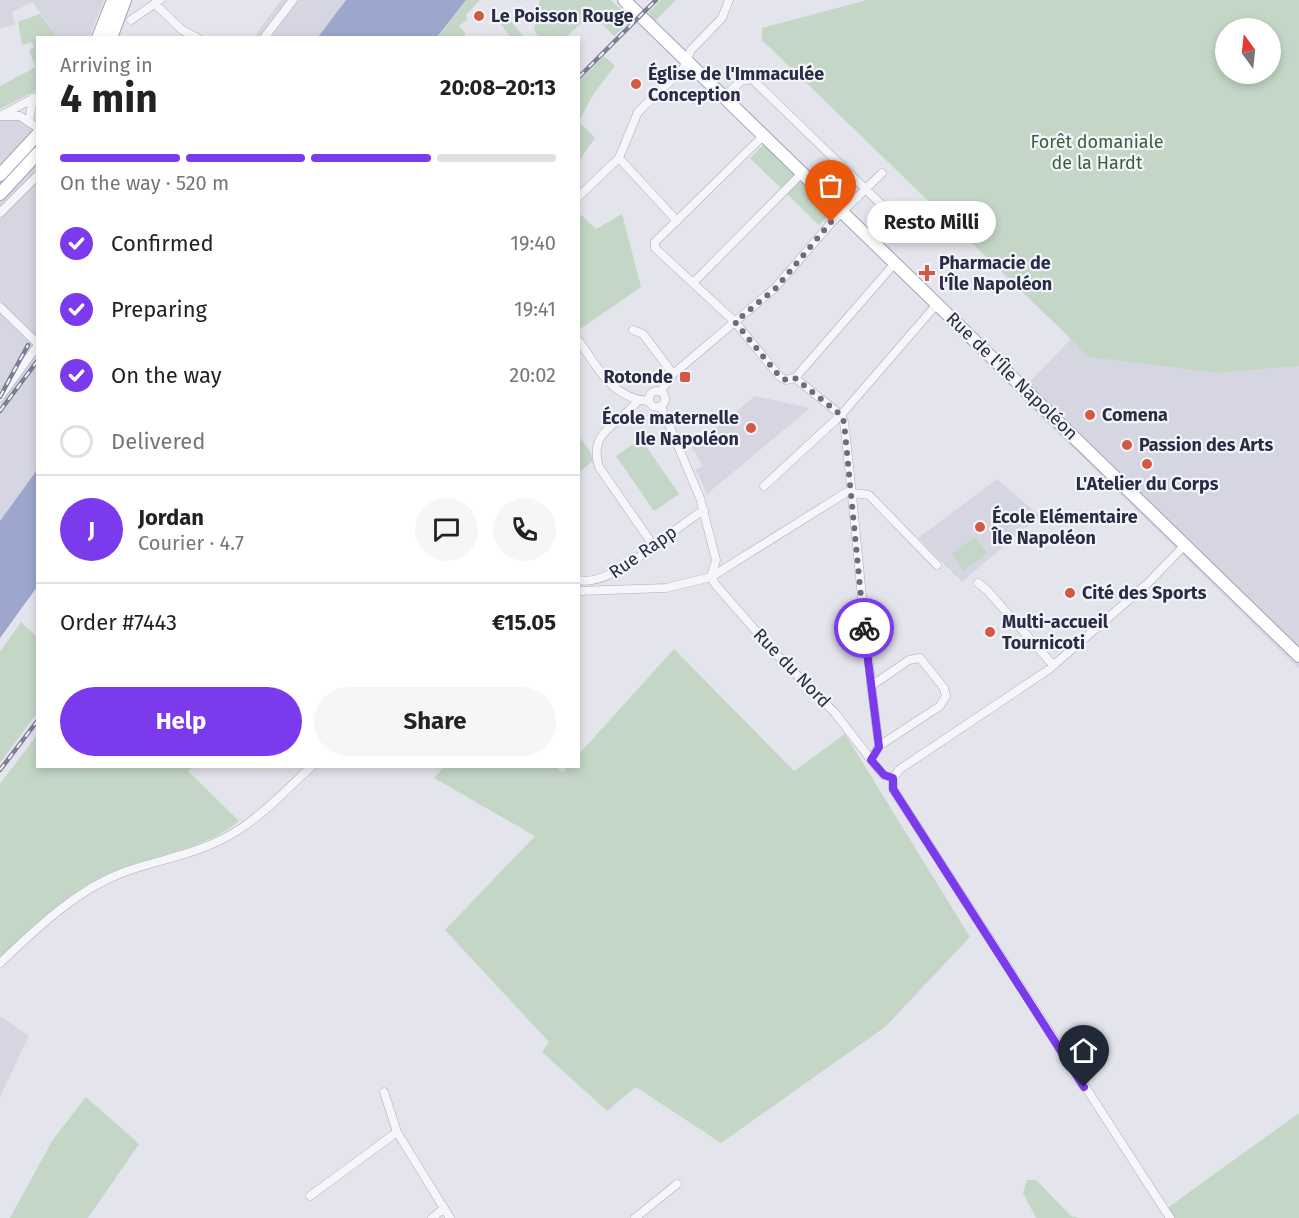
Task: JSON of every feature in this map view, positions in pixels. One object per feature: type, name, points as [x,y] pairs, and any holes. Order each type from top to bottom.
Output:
[{"type":"main road","points":[[99,36],[113,0]]},
{"type":"main road","points":[[112,36],[125,0]]},
{"type":"main road","name":"Rue de l'Île Napoléon","points":[[624,0],[1299,656]]},
{"type":"main road","points":[[0,175],[36,136]]},
{"type":"main road","points":[[0,194],[36,155]]},
{"type":"street","points":[[266,36],[293,0]]},
{"type":"street","points":[[580,195],[619,158],[638,112],[683,69],[691,50],[722,18],[729,0]]},
{"type":"street","points":[[131,20],[152,2],[182,30],[194,36]]},
{"type":"street","points":[[724,97],[741,81],[752,79],[916,238]]},
{"type":"street","points":[[1,116],[35,97]]},
{"type":"street","points":[[29,122],[35,97]]},
{"type":"street","points":[[1,116],[17,115],[36,127]]},
{"type":"street","points":[[764,135],[656,242],[655,248],[735,322],[780,377],[786,380],[795,378],[895,263]]},
{"type":"street","points":[[619,158],[677,221]]},
{"type":"street","points":[[693,283],[802,173]]},
{"type":"street","points":[[648,401],[651,392],[661,391],[673,374],[776,288],[842,211],[882,173]]},
{"type":"street","points":[[0,213],[36,177]]},
{"type":"street","points":[[764,486],[841,415],[937,304]]},
{"type":"street","points":[[0,307],[36,342]]},
{"type":"street","points":[[633,330],[643,334],[673,374]]},
{"type":"street","points":[[580,342],[614,389],[638,400],[648,401],[653,406],[661,406]]},
{"type":"street","points":[[0,397],[36,347]]},
{"type":"street","points":[[795,378],[841,415],[844,422],[879,747]]},
{"type":"street","points":[[661,391],[665,399],[661,406]]},
{"type":"street","points":[[638,400],[602,434],[597,457],[599,467],[653,545]]},
{"type":"street","points":[[661,406],[693,477],[704,510],[716,560],[711,578]]},
{"type":"street","points":[[580,591],[666,588],[711,578],[841,494],[852,493],[868,495],[938,565]]},
{"type":"street","name":"Rue Rapp","points":[[580,580],[590,582],[609,577],[704,510]]},
{"type":"street","points":[[1170,1218],[893,789],[893,778],[900,769],[1053,665],[1147,584],[1186,544]]},
{"type":"street","points":[[716,560],[729,567]]},
{"type":"street","name":"Rue du Nord","points":[[711,578],[777,655],[835,712],[884,775],[893,778]]},
{"type":"street","points":[[978,584],[987,590],[1053,665]]},
{"type":"street","points":[[871,686],[909,660],[920,658],[945,692],[945,700],[940,706],[879,747],[871,760]]},
{"type":"street","points":[[0,963],[50,917],[89,888],[125,872],[199,851],[240,829],[310,768]]},
{"type":"street","points":[[384,1092],[396,1132],[450,1218]]},
{"type":"street","points":[[310,1196],[396,1132]]},
{"type":"street","points":[[635,1218],[677,1184]]},
{"type":"street","points":[[432,1218],[444,1208]]},
{"type":"shaded area","points":[[0,0],[104,0],[90,36],[56,36],[33,2],[12,12],[15,25],[0,28]]},
{"type":"shaded area","points":[[281,0],[346,0],[319,36],[254,36]]},
{"type":"shaded area","points":[[0,111],[28,113],[36,120],[36,471],[0,521]]},
{"type":"shaded area","points":[[1071,339],[1087,357],[1218,373],[1299,366],[1299,669],[1018,394]]},
{"type":"shaded area","name":"École maternelle Ile Napoléon","points":[[755,396],[810,408],[707,494],[696,470],[703,466],[692,448]]},
{"type":"shaded area","name":"École Elémentaire Île Napoléon","points":[[997,479],[1040,516],[962,582],[918,538]]},
{"type":"shaded area","points":[[0,1016],[29,1036],[0,1097]]},
{"type":"green space","points":[[466,0],[480,0],[466,15],[467,20],[459,26],[466,34],[463,36],[439,36]]},
{"type":"green space","points":[[540,0],[611,0],[632,20],[614,36],[592,13],[567,36],[538,36],[534,30]]},
{"type":"green space","points":[[661,0],[676,0],[655,21],[648,13]]},
{"type":"green space","name":"Forêt domaniale de la Hardt","points":[[867,0],[1299,0],[1299,366],[1218,373],[1087,357],[762,40],[762,28]]},
{"type":"green space","points":[[40,14],[56,36],[36,36],[36,67],[29,51],[34,47],[32,42],[22,45],[18,22]]},
{"type":"green space","points":[[506,15],[523,36],[509,36],[499,21]]},
{"type":"green space","points":[[604,56],[615,66],[594,93],[580,119],[580,80]]},
{"type":"green space","points":[[36,67],[36,91],[0,109],[0,86]]},
{"type":"green space","points":[[580,123],[595,138],[580,160]]},
{"type":"green space","points":[[764,144],[833,211],[819,225],[750,158]]},
{"type":"green space","points":[[580,214],[596,229],[622,214],[641,287],[580,329]]},
{"type":"green space","points":[[580,437],[590,451],[593,461],[580,471]]},
{"type":"green space","points":[[641,439],[679,494],[654,511],[616,456]]},
{"type":"green space","points":[[975,537],[987,553],[964,571],[952,554]]},
{"type":"green space","points":[[21,622],[36,636],[36,714],[0,763],[0,652]]},
{"type":"green space","points":[[674,649],[794,771],[845,734],[970,937],[885,1027],[721,1143],[636,1087],[607,1111],[542,1052],[549,1042],[445,930],[535,836],[434,778],[443,768],[558,768],[562,772],[566,768],[580,768],[580,753]]},
{"type":"green space","points":[[36,736],[36,768],[192,768],[188,771],[239,821],[211,839],[117,870],[84,887],[54,908],[0,957],[0,784]]},
{"type":"green space","points":[[86,1097],[139,1144],[88,1218],[10,1218],[52,1141]]},
{"type":"green space","points":[[1299,1113],[1299,1218],[1173,1218],[1166,1209]]},
{"type":"green space","points":[[1027,1180],[1036,1180],[1071,1216],[1078,1218],[1036,1218],[1023,1193]]},
{"type":"water","points":[[346,0],[466,0],[438,36],[319,36]]},
{"type":"water","points":[[36,471],[36,588],[0,638],[0,521]]},
{"type":"railway","points":[[580,76],[656,0]]},
{"type":"railway","points":[[0,397],[28,345]]},
{"type":"railway","points":[[0,411],[36,363]]},
{"type":"railway","points":[[0,770],[36,723]]},
{"type":"way so far","points":[[831,222],[776,288],[735,322],[780,377],[786,380],[795,378],[841,415],[844,422],[852,480],[864,628]]},
{"type":"place","name":"Le Poisson Rouge","points":[[479,16]]},
{"type":"place","name":"Église de l'Immaculée Conception","points":[[636,84]]},
{"type":"place","name":"Resto Milli","points":[[831,222]]},
{"type":"place","name":"Pharmacie de l'Île Napoléon","points":[[927,273]]},
{"type":"place","name":"Rotonde","points":[[685,377]]},
{"type":"place","name":"Comena","points":[[1090,415]]},
{"type":"place","name":"École maternelle Ile Napoléon","points":[[751,428]]},
{"type":"place","name":"Passion des Arts","points":[[1127,445]]},
{"type":"place","name":"L'Atelier du Corps","points":[[1147,464]]},
{"type":"place","name":"École Elémentaire Île Napoléon","points":[[980,527]]},
{"type":"place","name":"Cité des Sports","points":[[1070,593]]},
{"type":"place","name":"Multi-accueil Tournicoti","points":[[990,632]]},
{"type":"route","points":[[864,628],[879,747],[871,760],[884,775],[893,778],[893,789],[1084,1087]]}]
